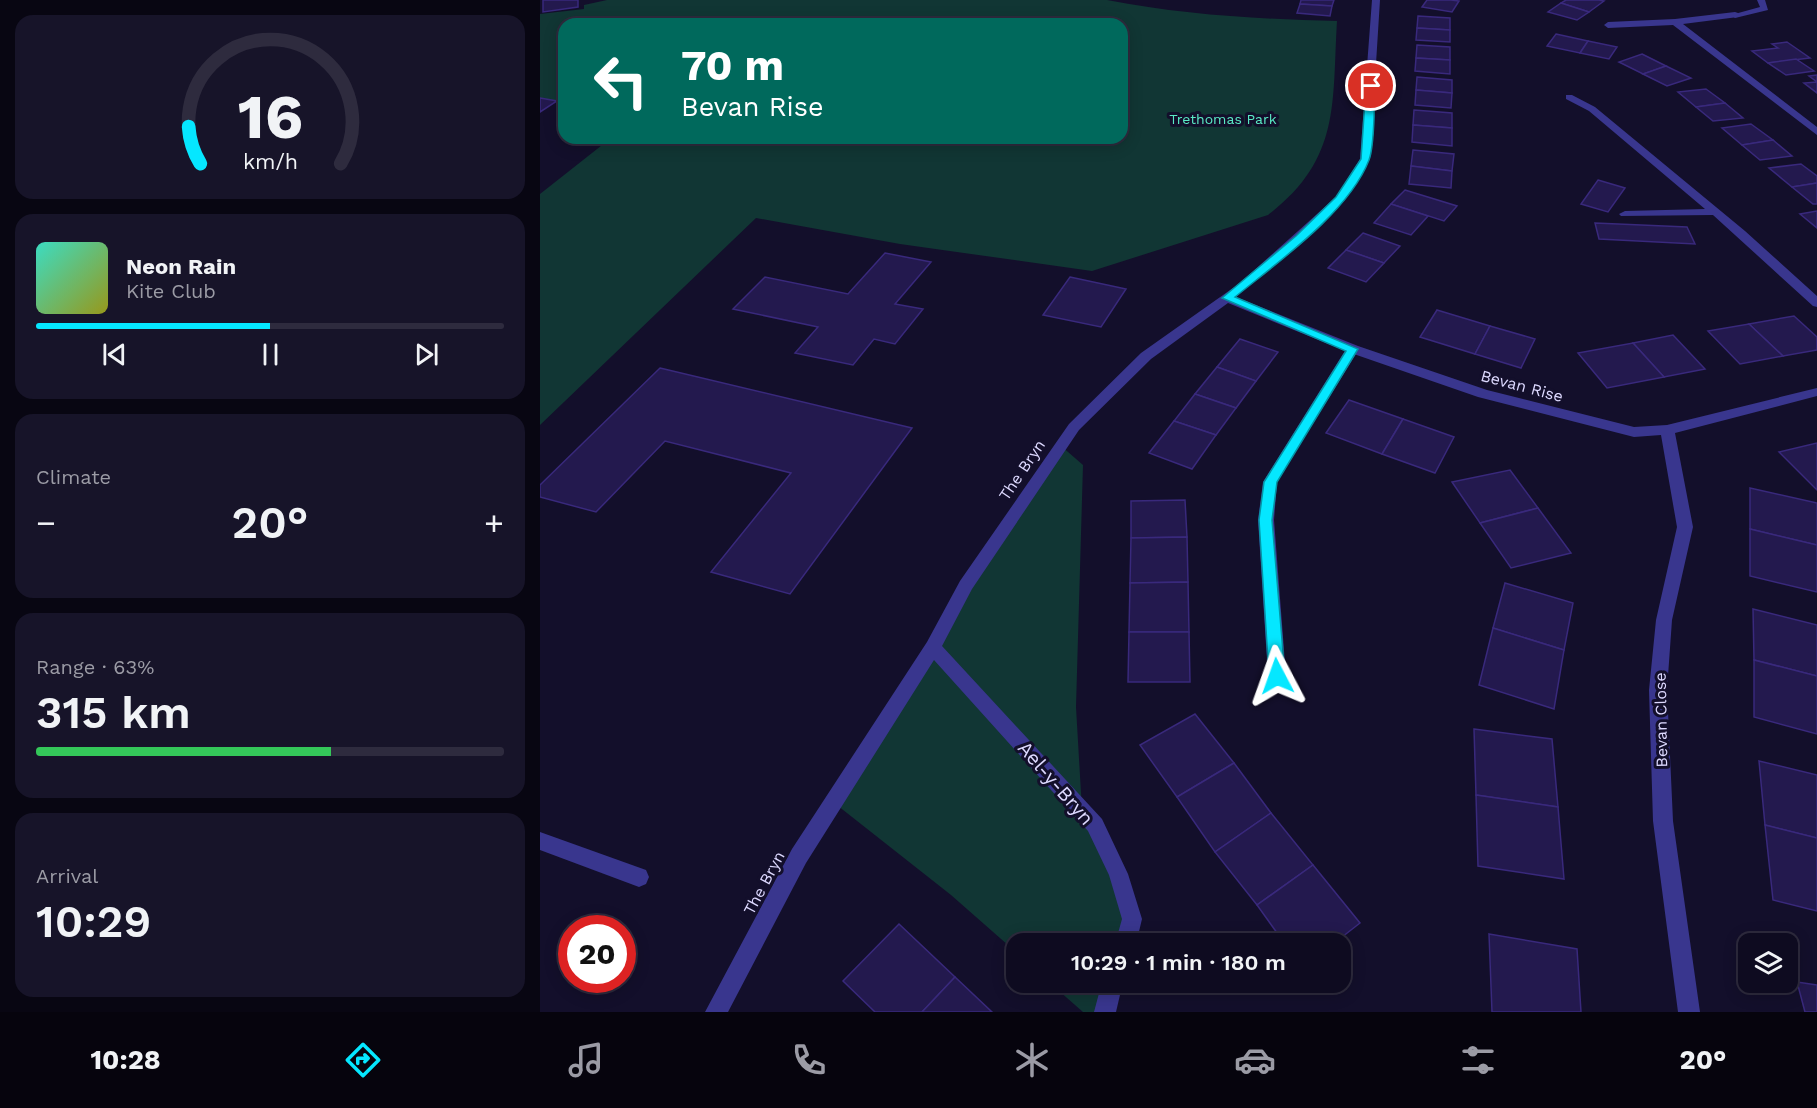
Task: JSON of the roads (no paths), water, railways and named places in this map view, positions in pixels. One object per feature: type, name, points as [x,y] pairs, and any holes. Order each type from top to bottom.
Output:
[{"type":"street","name":"The Bryn","points":[[716,1012],[800,856],[933,647],[966,585],[1074,427],[1146,356],[1227,298],[1300,238],[1340,199],[1365,159],[1376,0]]},
{"type":"street","points":[[1608,25],[1675,22],[1735,15],[1765,9],[1761,0]]},
{"type":"street","points":[[1675,22],[1817,132]]},
{"type":"street","points":[[1569,97],[1592,109],[1716,212],[1817,303]]},
{"type":"street","points":[[1625,214],[1716,212]]},
{"type":"street","name":"Bevan Rise","points":[[1227,298],[1353,349],[1483,393],[1634,432],[1667,430],[1817,392]]},
{"type":"street","points":[[1277,676],[1266,520],[1270,482],[1353,349]]},
{"type":"street","name":"Bevan Close","points":[[1667,430],[1685,527],[1664,620],[1658,690],[1663,821],[1689,1012]]},
{"type":"street","name":"Ael-y-Bryn","points":[[933,647],[1095,825],[1118,874],[1132,919],[1128,933]]},
{"type":"street","points":[[540,841],[639,877]]},
{"type":"street","points":[[1105,1012],[1110,993]]},
{"type":"park label","name":"Trethomas Park","points":[[1223,119]]}]
